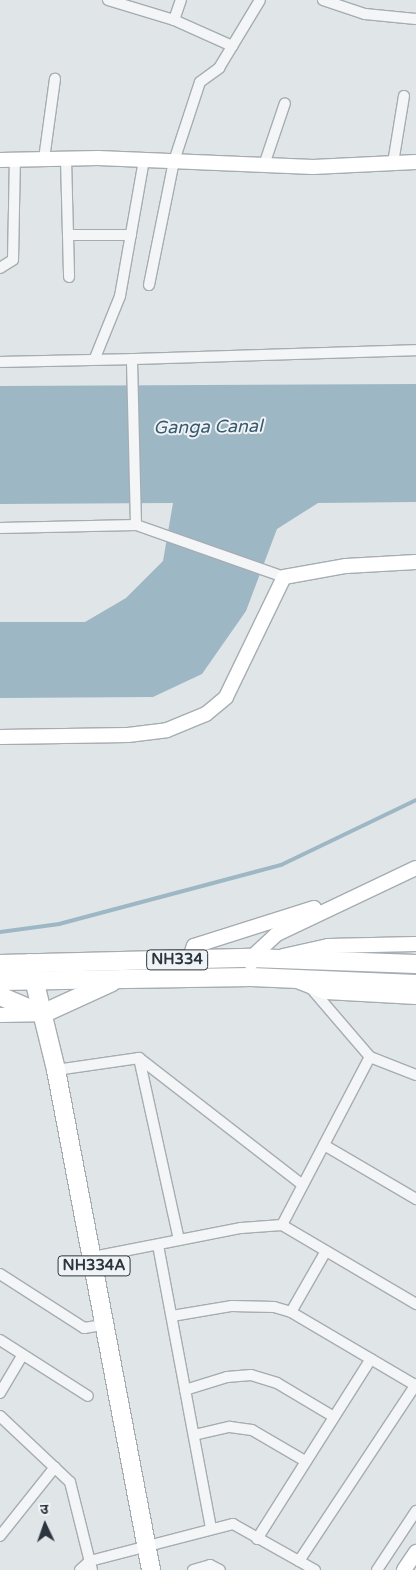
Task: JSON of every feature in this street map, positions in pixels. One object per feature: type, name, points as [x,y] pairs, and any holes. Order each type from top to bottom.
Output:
[{"type":"highway","name":"NH334","points":[[0,981],[32,972],[187,960],[275,958],[416,964]]},
{"type":"highway","name":"NH334","points":[[0,964],[32,972],[118,978],[251,977],[416,984]]},
{"type":"highway","name":"NH334A","points":[[32,972],[56,1070],[151,1570]]},
{"type":"highway","points":[[0,996],[42,1014],[118,978]]},
{"type":"street","points":[[108,0],[174,20],[232,46]]},
{"type":"street","points":[[174,20],[181,0]]},
{"type":"street","points":[[149,285],[174,161],[200,82],[216,72],[260,0]]},
{"type":"street","points":[[324,0],[365,14],[416,20]]},
{"type":"street","points":[[44,159],[55,79]]},
{"type":"street","points":[[393,163],[404,96]]},
{"type":"street","points":[[264,165],[285,103]]},
{"type":"street","points":[[66,159],[69,277]]},
{"type":"street","points":[[0,160],[144,160],[264,165],[416,162]]},
{"type":"street","points":[[0,268],[13,260],[15,160]]},
{"type":"street","points":[[95,358],[120,296],[144,160]]},
{"type":"street","points":[[68,236],[131,234]]},
{"type":"street","points":[[0,362],[416,350]]},
{"type":"street","points":[[132,359],[134,508],[136,525]]},
{"type":"street","points":[[0,528],[136,525],[154,529],[270,574],[284,577],[346,566],[416,562]]},
{"type":"street","points":[[0,737],[128,735],[167,730],[206,714],[230,690],[284,577]]},
{"type":"street","points":[[251,977],[251,958],[277,934],[348,898],[416,868]]},
{"type":"street","points":[[187,978],[187,960],[194,946],[348,898]]},
{"type":"street","points":[[275,958],[328,946],[416,944]]},
{"type":"street","points":[[293,979],[310,987],[354,996],[416,997]]},
{"type":"street","points":[[310,987],[370,1057],[416,1075]]},
{"type":"street","points":[[0,1015],[42,1014]]},
{"type":"street","points":[[282,1225],[370,1057]]},
{"type":"street","points":[[139,1058],[179,1240]]},
{"type":"street","points":[[56,1070],[139,1058],[303,1185]]},
{"type":"street","points":[[324,1145],[416,1199]]},
{"type":"street","points":[[92,1257],[240,1228],[282,1225],[416,1304]]},
{"type":"street","points":[[158,1245],[211,1529]]},
{"type":"street","points":[[291,1312],[326,1251]]},
{"type":"street","points":[[0,1274],[84,1328],[104,1324]]},
{"type":"street","points":[[172,1316],[232,1306],[274,1307],[291,1312],[416,1384],[299,1561]]},
{"type":"street","points":[[0,1340],[22,1356],[88,1396]]},
{"type":"street","points":[[0,1393],[22,1356]]},
{"type":"street","points":[[257,1539],[371,1359]]},
{"type":"street","points":[[185,1390],[227,1376],[251,1375],[277,1383],[334,1417]]},
{"type":"street","points":[[0,1417],[55,1467],[74,1490],[91,1565]]},
{"type":"street","points":[[194,1436],[230,1428],[252,1430],[305,1461]]},
{"type":"street","points":[[0,1536],[55,1467]]},
{"type":"street","points":[[377,1570],[416,1511]]},
{"type":"street","points":[[80,1570],[147,1544],[233,1524],[315,1570]]},
{"type":"street","points":[[404,1570],[416,1552]]},
{"type":"street","points":[[193,1570],[210,1568],[220,1570]]},
{"type":"water","name":"Ganga Canal","points":[[416,384],[416,502],[318,503],[277,529],[246,611],[202,674],[153,697],[0,698],[0,622],[85,622],[126,598],[163,561],[173,503],[0,504],[0,386]]},
{"type":"waterway","points":[[0,932],[59,924],[281,865],[416,800]]}]
